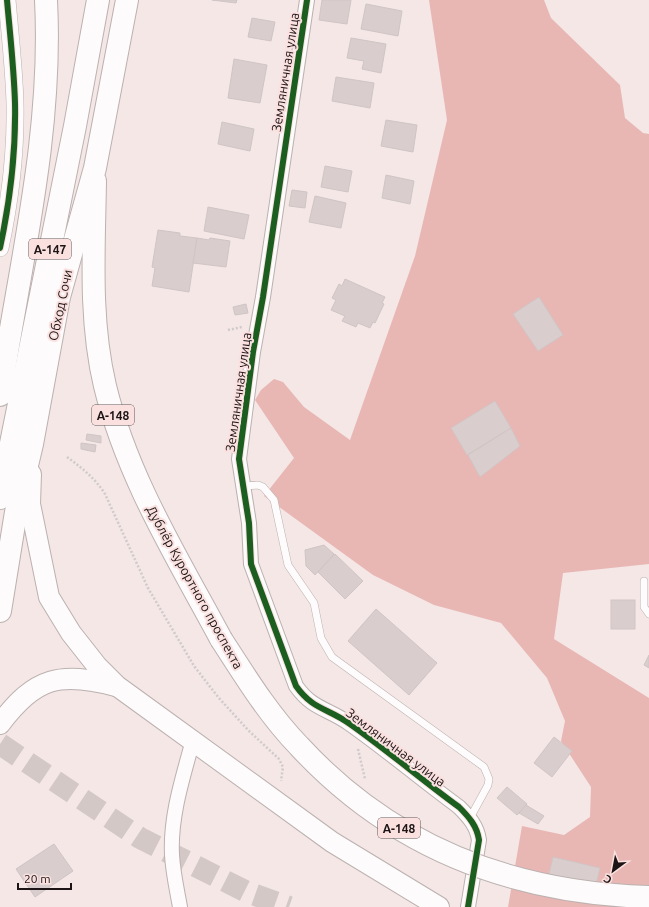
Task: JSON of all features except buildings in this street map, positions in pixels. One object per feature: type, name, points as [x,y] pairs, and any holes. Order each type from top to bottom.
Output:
[{"type":"main road","name":"А-147","points":[[0,395],[33,210],[44,122],[47,22],[46,0]]},
{"type":"main road","name":"А-147","points":[[0,498],[75,126],[98,0]]},
{"type":"main road","name":"Обход Сочи","points":[[0,611],[16,512],[32,444],[59,297],[95,168],[127,0]]},
{"type":"main road","name":"Дублёр Курортного проспекта","points":[[95,168],[94,310],[105,385],[129,463],[147,501],[221,639],[265,706],[298,746],[336,782],[391,824],[418,840],[459,860],[508,876],[563,890],[614,896],[649,897]]},
{"type":"main road","name":"А-147","points":[[32,444],[30,504],[49,597],[71,633],[97,666],[118,686]]},
{"type":"main road","points":[[0,724],[13,707],[28,692],[50,681],[70,677],[90,679],[118,686],[332,842],[439,907]]},
{"type":"street","points":[[0,248],[11,184],[14,146],[14,68],[7,0]]},
{"type":"street","name":"Земляничная улица","points":[[306,0],[239,459],[249,523],[251,564],[296,686],[304,697],[314,705],[350,724],[459,807],[470,818],[478,830],[479,840],[468,907]]},
{"type":"street","points":[[180,907],[172,854],[173,831],[178,793],[193,740]]},
{"type":"lane","points":[[243,486],[258,485],[263,487],[274,500],[288,565],[314,603],[321,638],[332,657],[484,767],[489,779],[488,785],[470,818]]},
{"type":"lane","points":[[644,581],[644,607],[649,614]]},
{"type":"path","points":[[357,745],[365,778]]},
{"type":"shaded area","points":[[429,0],[544,0],[551,18],[620,85],[625,118],[643,133],[649,134],[649,564],[563,573],[554,639],[649,698],[649,907],[508,907],[522,826],[564,835],[590,817],[591,787],[561,741],[565,721],[547,678],[501,623],[434,605],[373,575],[264,496],[294,458],[255,400],[261,390],[274,379],[283,382],[304,407],[350,440],[415,256],[447,120]]},
{"type":"tunnel","points":[[0,744],[140,838],[247,892],[289,907]]},
{"type":"cycle path","points":[[0,248],[12,176],[15,121],[14,77],[7,0]]},
{"type":"cycle path","points":[[307,0],[263,297],[253,352],[239,459],[249,523],[251,564],[296,686],[302,694],[315,704],[350,724],[377,744],[459,807],[472,822],[479,840],[468,907]]}]
